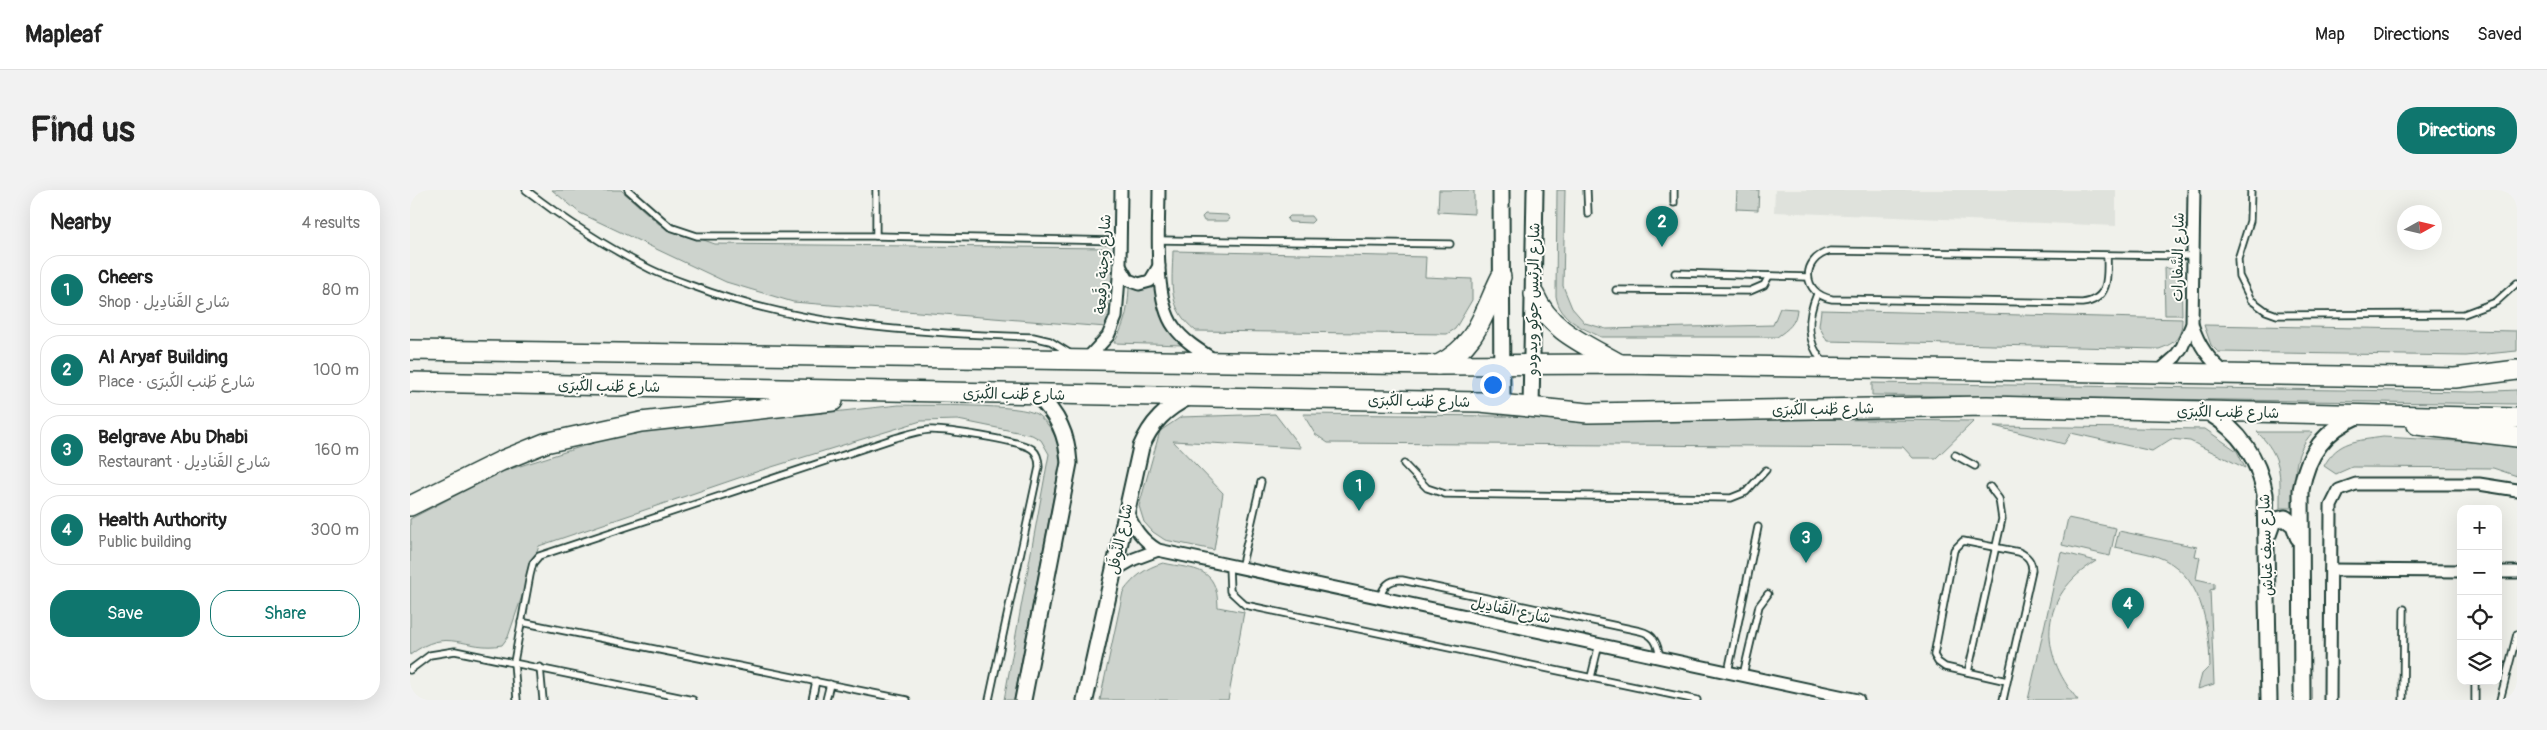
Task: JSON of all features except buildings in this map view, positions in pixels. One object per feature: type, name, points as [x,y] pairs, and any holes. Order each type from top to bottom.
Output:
[{"type":"main road","points":[[1438,365],[1456,354],[1471,340],[1501,277]]},
{"type":"main road","points":[[1534,294],[1542,312],[1555,326],[1622,364]]},
{"type":"main road","points":[[410,350],[1438,365],[1622,364],[2455,378],[2517,370]]},
{"type":"main road","name":"شارع طُنب الكُبرَى","points":[[410,382],[1502,404],[1588,413],[1986,406],[2517,418]]},
{"type":"main road","points":[[410,506],[501,460],[545,443],[641,422],[913,392]]},
{"type":"main road","points":[[2390,416],[2424,427],[2517,437]]},
{"type":"street","name":"شارع وَجنة رقَيعة","points":[[1082,360],[1101,345],[1113,327],[1117,310],[1121,190]]},
{"type":"street","points":[[1158,190],[1159,266],[1163,303],[1173,326],[1193,346],[1216,362]]},
{"type":"street","name":"شارع الرئيس جوكو ويدودو","points":[[1501,190],[1502,404]]},
{"type":"street","name":"شارع الرئيس جوكو ويدودو","points":[[1531,408],[1536,190]]},
{"type":"street","name":"شارع السَّفارات","points":[[2194,190],[2192,324],[2201,347],[2208,358],[2227,374]]},
{"type":"street","points":[[1120,264],[1128,280],[1139,284],[1150,281],[1159,266]]},
{"type":"street","name":"شارع السَّفارات","points":[[2155,374],[2175,357],[2182,347],[2192,324]]},
{"type":"street","points":[[1023,700],[1069,463],[1064,432],[1058,418],[1037,395]]},
{"type":"street","name":"شارع النَّوفَل","points":[[1085,700],[1138,458],[1146,436],[1160,416],[1178,402],[1189,398]]},
{"type":"street","name":"شارع سيف غباش","points":[[2208,412],[2232,429],[2242,440],[2258,466],[2265,494],[2269,700]]},
{"type":"street","points":[[2302,700],[2301,490],[2308,462],[2314,450],[2330,432],[2359,415]]},
{"type":"street","points":[[2330,700],[2332,506],[2335,495],[2344,487],[2356,484],[2480,484],[2517,490]]},
{"type":"street","name":"شارع القَنادِيل","points":[[1127,509],[1135,529],[1145,541],[1158,550],[1858,700]]},
{"type":"street","points":[[2267,544],[2271,525],[2282,518],[2291,521],[2301,543]]},
{"type":"street","points":[[1113,571],[1134,558],[1158,550]]},
{"type":"street","points":[[2331,570],[2457,571]]},
{"type":"street","points":[[2502,572],[2517,572]]},
{"type":"lane","points":[[526,190],[572,225],[652,270],[719,296],[789,314],[882,329],[945,334],[1032,337],[1062,346],[1082,360]]},
{"type":"lane","points":[[628,190],[670,227],[697,236],[876,236],[1120,241]]},
{"type":"lane","points":[[876,190],[876,236]]},
{"type":"lane","points":[[1587,190],[1588,214]]},
{"type":"lane","points":[[1674,190],[1674,203]]},
{"type":"lane","points":[[2251,190],[2250,221],[2238,268],[2246,292],[2266,311],[2277,315],[2464,314],[2496,302],[2517,283]]},
{"type":"lane","points":[[1159,240],[1450,244]]},
{"type":"lane","points":[[2107,256],[2107,286],[2103,293],[2090,302],[1832,299],[1817,294],[1811,287],[1808,276],[1813,261],[1818,255],[1830,251],[2193,256]]},
{"type":"lane","points":[[1675,273],[1808,276]]},
{"type":"lane","points":[[1616,290],[1750,291],[1764,285],[1769,276]]},
{"type":"lane","points":[[1817,294],[1811,308],[1811,341],[1817,355],[1828,368]]},
{"type":"lane","points":[[517,700],[514,662],[533,563],[548,551],[895,438],[927,430],[944,430],[1024,445],[1035,452],[1038,459],[1038,474],[989,700]]},
{"type":"lane","points":[[1955,455],[1975,466]]},
{"type":"lane","points":[[1404,464],[1427,488],[1444,494],[1730,498],[1746,492],[1766,470]]},
{"type":"lane","points":[[1241,568],[1261,482]]},
{"type":"lane","points":[[1968,672],[2002,513],[1999,499],[1990,487]]},
{"type":"lane","points":[[1728,672],[1758,527]]},
{"type":"lane","points":[[2003,700],[2032,565],[2023,554],[1968,540],[1959,543],[1954,550],[1934,655],[1941,665],[2007,681]]},
{"type":"lane","points":[[1229,566],[1230,591],[1245,605],[1697,700]]},
{"type":"lane","points":[[1380,598],[1382,590],[1388,583],[1402,580],[1644,632],[1656,642],[1660,658]]},
{"type":"lane","points":[[1743,675],[1759,606],[1768,594]]},
{"type":"lane","points":[[2403,700],[2404,609]]},
{"type":"lane","points":[[521,622],[907,700]]},
{"type":"lane","points":[[2500,700],[2517,634]]},
{"type":"lane","points":[[1591,677],[1599,644]]},
{"type":"lane","points":[[410,670],[425,658],[442,652],[455,651],[693,700]]},
{"type":"lane","points":[[540,668],[543,700]]},
{"type":"lane","points":[[812,700],[816,682]]},
{"type":"lane","points":[[826,700],[830,684]]},
{"type":"lane","points":[[2475,685],[2475,700]]},
{"type":"shaded area","points":[[552,190],[621,190],[659,224],[715,244],[1110,248],[1115,253],[1111,314],[1106,327],[793,302],[726,282],[580,213]]},
{"type":"shaded area","points":[[1439,190],[1474,190],[1474,214],[1438,212]]},
{"type":"shaded area","points":[[1557,190],[1565,190],[1563,286],[1572,308],[1585,323],[1606,329],[1773,325],[1780,308],[1797,309],[1795,319],[1788,329],[1777,337],[1601,337],[1579,326],[1572,322],[1562,311],[1556,296]]},
{"type":"shaded area","points":[[1737,190],[1759,190],[1758,210],[1736,209]]},
{"type":"shaded area","points":[[1775,190],[2116,190],[2116,226],[1774,212]]},
{"type":"shaded area","points":[[1205,214],[1227,215],[1230,219],[1227,221],[1204,221],[1202,217]]},
{"type":"shaded area","points":[[1290,216],[1311,216],[1314,220],[1311,223],[1289,222],[1287,219]]},
{"type":"shaded area","points":[[1173,251],[1426,257],[1425,277],[1472,279],[1472,300],[1455,329],[1447,334],[1196,331],[1180,314],[1173,295]]},
{"type":"shaded area","points":[[2164,267],[2181,272],[2182,315],[2165,315]]},
{"type":"shaded area","points":[[1129,282],[1142,289],[1157,284],[1161,310],[1172,331],[1183,345],[1114,343],[1126,314]]},
{"type":"shaded area","points":[[1821,310],[2182,319],[2181,330],[2174,342],[2159,349],[1827,341],[1819,326]]},
{"type":"shaded area","points":[[2204,325],[2517,331],[2517,351],[2466,356],[2218,352],[2211,345]]},
{"type":"shaded area","points":[[1872,383],[2473,392],[2517,390],[2517,404],[1872,395]]},
{"type":"shaded area","points":[[899,405],[994,407],[1028,411],[1043,419],[1057,440],[1061,458],[1014,700],[1004,700],[1049,454],[1041,440],[1032,435],[958,420],[921,421],[762,470],[539,546],[508,637],[502,645],[477,645],[446,640],[423,646],[410,655],[410,519],[501,472],[609,438],[688,420],[795,416]]},
{"type":"shaded area","points":[[1275,414],[1301,448],[1173,441],[1223,493],[1214,550],[1165,540],[1153,532],[1144,522],[1139,506],[1160,431],[1181,417]]},
{"type":"shaded area","points":[[1303,414],[1974,421],[1936,458],[1913,458],[1903,447],[1328,443],[1315,434]]},
{"type":"shaded area","points":[[1994,426],[2205,429],[2237,451],[2245,468],[2190,441],[2171,439],[2152,451],[2071,433],[2064,444]]},
{"type":"shaded area","points":[[2257,432],[2313,432],[2301,450],[2298,459],[2295,477],[2296,508],[2280,508],[2280,476],[2276,458]]},
{"type":"shaded area","points":[[2383,437],[2492,443],[2517,447],[2517,476],[2493,468],[2352,467],[2336,474],[2324,466],[2329,457],[2342,446],[2357,441]]},
{"type":"shaded area","points":[[2068,518],[2116,528],[2110,556],[2062,545]]},
{"type":"shaded area","points":[[2119,531],[2197,547],[2195,556],[2200,557],[2196,579],[2214,583],[2214,589],[2210,590],[2214,684],[2198,689],[2202,674],[2210,666],[2205,617],[2193,587],[2184,574],[2156,556],[2115,547]]},
{"type":"shaded area","points":[[2061,552],[2096,561],[2077,575],[2063,591],[2054,607],[2050,625],[2051,644],[2056,663],[2078,700],[2028,700]]},
{"type":"shaded area","points":[[1163,563],[1202,572],[1214,584],[1218,607],[1244,612],[1228,700],[1100,700],[1123,592],[1140,574]]},
{"type":"place","name":"Al Aryaf Building","points":[[1662,247]]},
{"type":"place","name":"Cheers","points":[[1359,511]]},
{"type":"place","name":"Belgrave Abu Dhabi","points":[[1806,563]]},
{"type":"place","name":"Health Authority","points":[[2128,629]]}]
